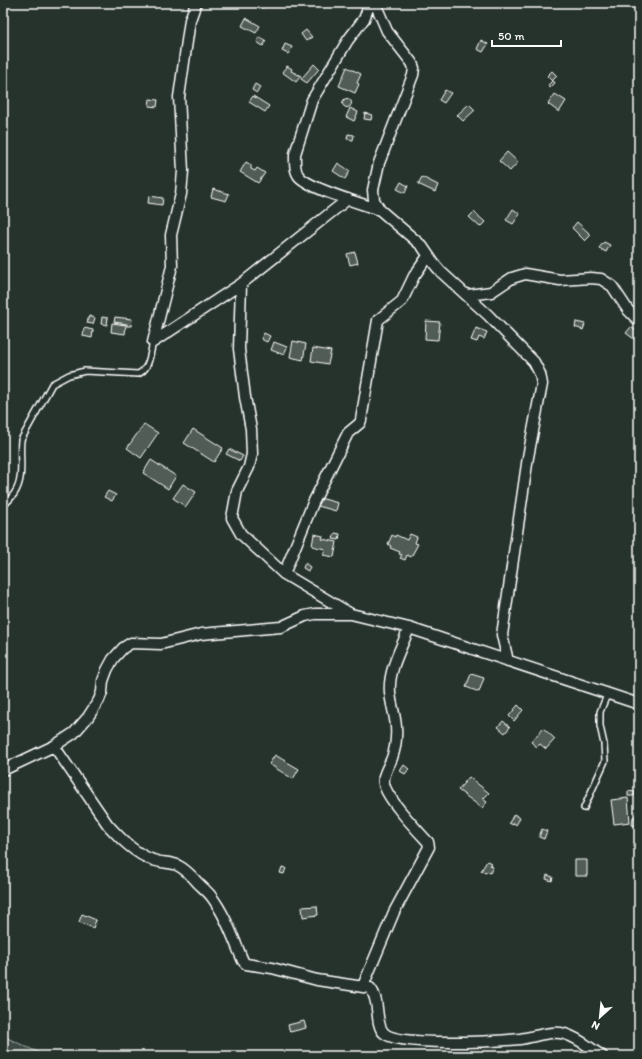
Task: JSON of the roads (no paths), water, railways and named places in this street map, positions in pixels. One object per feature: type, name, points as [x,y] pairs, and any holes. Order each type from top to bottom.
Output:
[{"type":"street","points":[[153,342],[172,266],[171,235],[181,194],[183,171],[179,97],[190,20],[196,3]]},
{"type":"street","points":[[370,3],[364,19],[348,40],[312,100],[295,154],[296,170],[302,180],[311,185],[380,210]]},
{"type":"street","points":[[375,3],[387,31],[393,41],[412,63],[414,68],[413,75],[379,163],[373,190],[374,200],[380,210],[422,246],[441,272],[468,295],[534,362],[540,374],[542,384],[528,457],[502,635],[508,661]]},
{"type":"street","points":[[153,342],[241,284],[348,199]]},
{"type":"street","points":[[284,574],[313,503],[348,433],[360,423],[378,320],[402,301],[414,276],[428,256]]},
{"type":"street","points":[[468,295],[491,292],[512,278],[525,274],[560,280],[591,278],[600,279],[612,286],[628,310],[639,321]]},
{"type":"street","points":[[241,284],[239,349],[251,429],[252,454],[249,467],[237,491],[232,518],[241,534],[284,574],[351,614]]},
{"type":"street","points":[[3,770],[54,746],[74,733],[88,718],[99,700],[102,692],[103,681],[113,659],[123,648],[131,643],[161,644],[201,634],[281,627],[305,616],[315,614],[351,614],[409,628],[607,695],[639,704]]},
{"type":"street","points":[[363,986],[394,912],[429,847],[428,842],[407,818],[386,790],[384,782],[385,774],[393,756],[396,737],[396,724],[389,682],[409,628]]},
{"type":"street","points":[[54,746],[108,825],[117,835],[134,850],[150,859],[171,863],[178,866],[192,877],[211,896],[222,914],[243,961],[246,964],[272,968],[317,980],[370,988],[375,993],[380,1026],[384,1033],[391,1037],[431,1042],[493,1042],[531,1038],[549,1033],[564,1034],[578,1039],[602,1056]]},
{"type":"lane","points":[[3,506],[14,495],[19,483],[21,440],[52,384],[69,375],[84,371],[138,374],[147,367],[153,342]]},
{"type":"lane","points":[[584,808],[605,761],[604,744],[600,726],[600,712],[607,695]]}]
